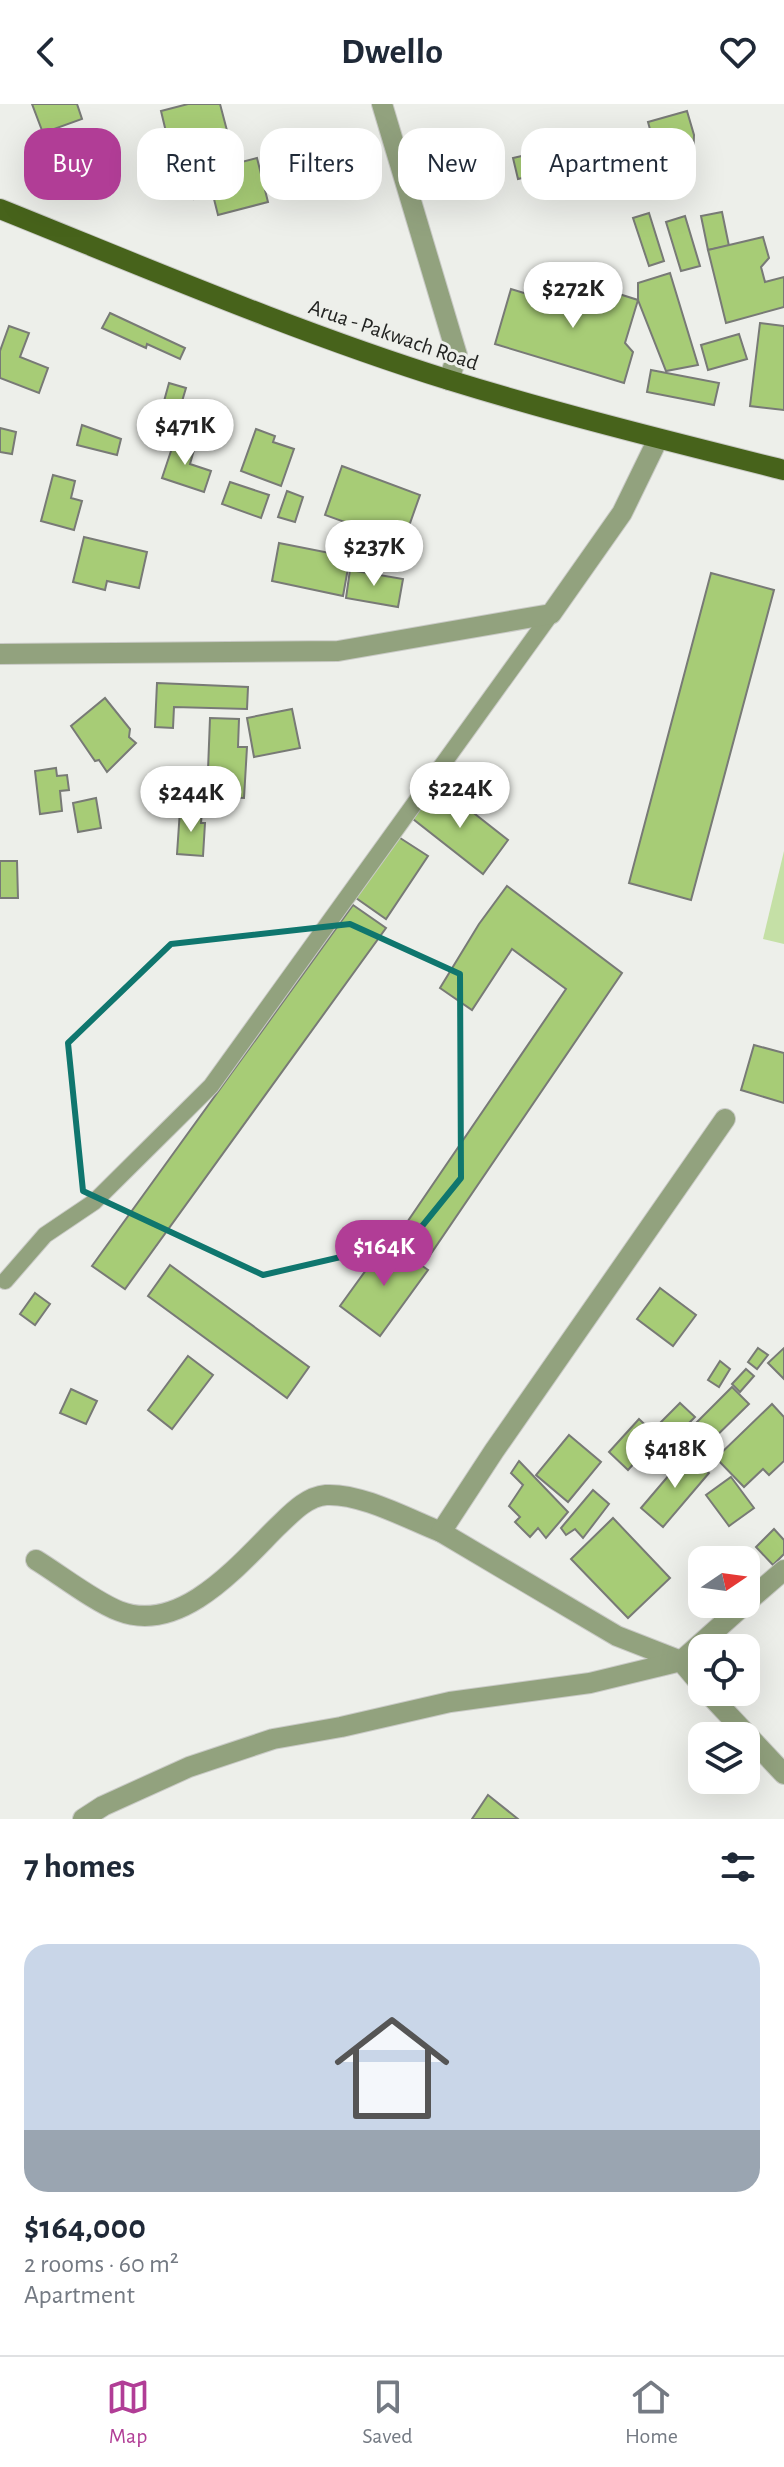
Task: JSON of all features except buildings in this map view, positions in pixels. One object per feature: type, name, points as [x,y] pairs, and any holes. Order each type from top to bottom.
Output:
[{"type":"main road","name":"Arua - Pakwach Road","points":[[0,209],[350,346],[449,380],[658,439],[784,470]]},
{"type":"street","points":[[382,104],[457,355],[449,380]]},
{"type":"street","points":[[0,654],[338,651],[551,614],[622,513],[658,439]]},
{"type":"street","points":[[441,1532],[725,1119]]},
{"type":"street","points":[[36,1560],[118,1611],[140,1616],[163,1613],[201,1599],[295,1510],[314,1497],[329,1495],[365,1501],[441,1532],[617,1636],[681,1661],[688,1669]]},
{"type":"street","points":[[760,1591],[784,1570]]},
{"type":"street","points":[[83,1819],[103,1806],[189,1767],[273,1739],[450,1702],[590,1683],[681,1661],[729,1618]]},
{"type":"street","points":[[720,1706],[784,1774]]},
{"type":"lane","points":[[5,1281],[45,1235],[94,1202],[211,1086],[551,614]]},
{"type":"highlighted area","points":[[350,924],[460,974],[461,1178],[410,1241],[263,1275],[83,1191],[68,1043],[171,944]]},
{"type":"green space","points":[[784,851],[784,944],[763,939]]}]
